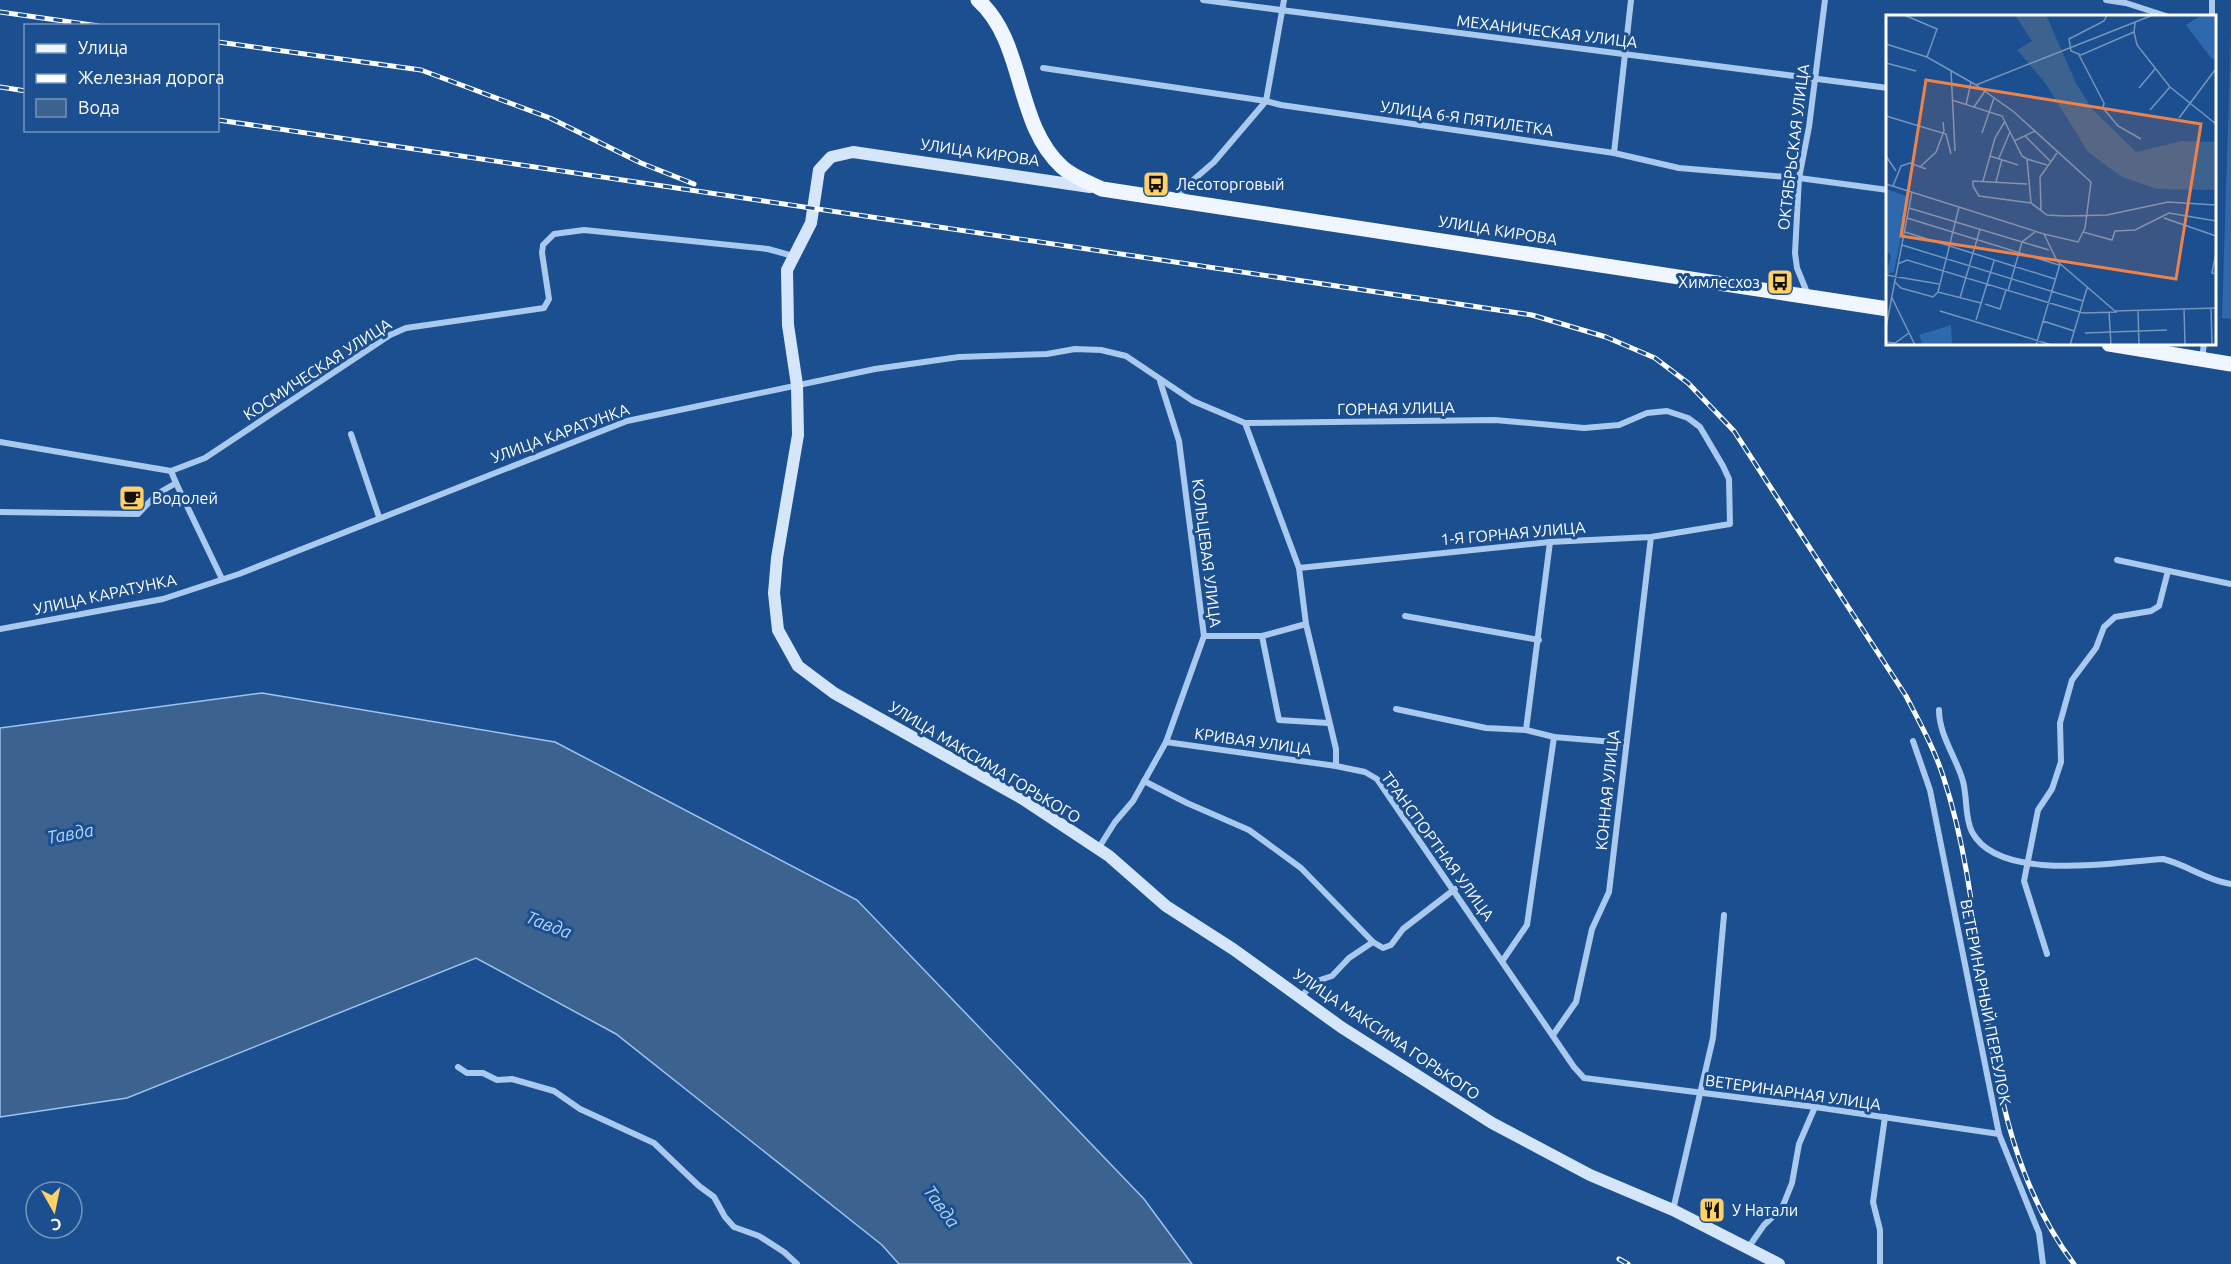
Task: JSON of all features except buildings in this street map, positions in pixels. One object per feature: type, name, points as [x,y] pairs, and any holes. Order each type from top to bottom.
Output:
[{"type":"main road","name":"УЛИЦА КИРОВА","points":[[978,0],[987,8],[998,26],[1029,109],[1053,157],[1077,178],[1102,189],[1886,309]]},
{"type":"main road","points":[[2122,345],[2203,351],[2231,364]]},
{"type":"street","name":"МЕХАНИЧЕСКАЯ УЛИЦА","points":[[1203,0],[1886,88]]},
{"type":"street","points":[[1178,200],[1184,188],[1214,162],[1266,101],[1284,0]]},
{"type":"street","points":[[1614,153],[1631,0]]},
{"type":"street","name":"ОКТЯБРЬСКАЯ УЛИЦА","points":[[1808,296],[1797,268],[1795,253],[1799,178],[1809,127],[1825,0]]},
{"type":"street","points":[[2106,0],[2126,3],[2163,15]]},
{"type":"street","name":"УЛИЦА 6-Я ПЯТИЛЕТКА","points":[[1043,68],[1614,153],[1679,168],[1799,178],[1886,190]]},
{"type":"street","name":"УЛИЦА КИРОВА","points":[[853,152],[1102,189]]},
{"type":"street","name":"УЛИЦА МАКСИМА ГОРЬКОГО","points":[[853,152],[831,157],[819,170],[811,223],[787,270],[788,325],[797,385],[798,435],[777,558],[774,593],[778,630],[786,649],[798,666],[834,693],[1023,799],[1098,849],[1166,906],[1233,949],[1341,1027],[1492,1123],[1590,1175],[1673,1210],[1779,1264]]},
{"type":"street","name":"КОСМИЧЕСКАЯ УЛИЦА","points":[[171,471],[205,458],[390,335],[417,326],[544,308],[549,299],[542,252],[543,245],[554,234],[584,230],[768,249],[793,256]]},
{"type":"street","name":"УЛИЦА КАРАТУНКА","points":[[0,629],[163,598],[222,579],[627,421],[875,369],[959,357],[1101,350],[1126,356],[1144,368]]},
{"type":"street","name":"ГОРНАЯ УЛИЦА","points":[[1144,368],[1193,400],[1245,423],[1495,420],[1584,428],[1619,425],[1647,413],[1660,411],[1688,418],[1700,427],[1729,479],[1730,524]]},
{"type":"street","name":"КОЛЬЦЕВАЯ УЛИЦА","points":[[1098,849],[1144,781],[1166,742],[1204,636],[1179,441],[1160,380]]},
{"type":"street","points":[[1245,423],[1299,568],[1306,624],[1336,749],[1336,766]]},
{"type":"street","points":[[351,434],[379,517]]},
{"type":"street","points":[[0,442],[171,471],[222,579]]},
{"type":"street","points":[[0,512],[138,514],[157,494],[176,483]]},
{"type":"street","name":"1-Я ГОРНАЯ УЛИЦА","points":[[1299,568],[1550,542],[1651,537],[1730,524]]},
{"type":"street","name":"КОННАЯ УЛИЦА","points":[[1553,1035],[1576,1002],[1592,929],[1609,892],[1651,537]]},
{"type":"street","points":[[1526,730],[1550,542]]},
{"type":"street","points":[[2117,560],[2231,584]]},
{"type":"street","points":[[2047,954],[2024,881],[2038,810],[2052,789],[2061,762],[2060,723],[2072,680],[2096,648],[2104,627],[2115,617],[2151,611],[2159,606],[2168,571]]},
{"type":"street","points":[[1405,616],[1539,640]]},
{"type":"street","points":[[1204,636],[1262,636],[1306,624]]},
{"type":"street","points":[[1262,636],[1279,720],[1328,723]]},
{"type":"street","points":[[1396,709],[1486,728],[1526,730],[1554,737],[1626,743]]},
{"type":"street","points":[[1939,710],[1939,722],[1963,780],[1971,831],[1980,843],[2004,859],[2027,864],[2082,864],[2163,859],[2178,863],[2211,881],[2231,884]]},
{"type":"street","points":[[1503,960],[1527,925],[1554,737]]},
{"type":"street","name":"ВЕТЕРИНАРНЫЙ ПЕРЕУЛОК","points":[[1913,741],[1930,790],[1999,1134],[2039,1233],[2043,1264]]},
{"type":"street","name":"КРИВАЯ УЛИЦА","points":[[1166,742],[1336,766]]},
{"type":"street","name":"ТРАНСПОРТНАЯ УЛИЦА","points":[[1336,766],[1365,772],[1377,779],[1584,1078]]},
{"type":"street","points":[[1144,781],[1249,830],[1301,868],[1373,942],[1383,948],[1391,945],[1403,929],[1455,889]]},
{"type":"street","points":[[1673,1210],[1713,1038],[1724,915]]},
{"type":"street","points":[[1300,998],[1314,982],[1332,976],[1349,958],[1373,942]]},
{"type":"street","points":[[458,1067],[467,1073],[483,1073],[496,1080],[512,1078],[554,1091],[580,1109],[654,1143],[699,1186],[714,1197],[725,1217],[734,1227],[759,1236],[797,1264]]},
{"type":"street","name":"ВЕТЕРИНАРНАЯ УЛИЦА","points":[[1584,1078],[1815,1107],[1999,1134]]},
{"type":"street","points":[[1748,1248],[1764,1226],[1782,1208],[1792,1183],[1798,1144],[1815,1107]]},
{"type":"street","points":[[1880,1264],[1880,1230],[1873,1202],[1885,1117]]},
{"type":"shaded area","points":[[2231,32],[2231,319],[2222,318]]},
{"type":"water","name":"Тавда","points":[[262,693],[555,742],[857,900],[1144,1199],[1192,1264],[899,1264],[882,1245],[616,1034],[476,958],[127,1098],[0,1117],[0,728]]},
{"type":"railway","points":[[0,12],[85,24]]},
{"type":"railway","points":[[219,42],[421,70],[550,118],[641,163],[694,184]]},
{"type":"railway","points":[[0,87],[24,91]]},
{"type":"railway","points":[[219,120],[1532,315],[1606,337],[1655,358],[1688,383],[1734,431],[1906,696],[1932,747],[1944,779],[1960,840],[2000,1091],[2017,1152],[2040,1209],[2074,1264]]},
{"type":"railway","points":[[1619,1259],[1628,1264]]},
{"type":"place","name":"Лесоторговый","points":[[1156,184]]},
{"type":"place","name":"Химлесхоз","points":[[1780,282]]},
{"type":"place","name":"Водолей","points":[[132,498]]},
{"type":"place","name":"У Натали","points":[[1712,1210]]}]
